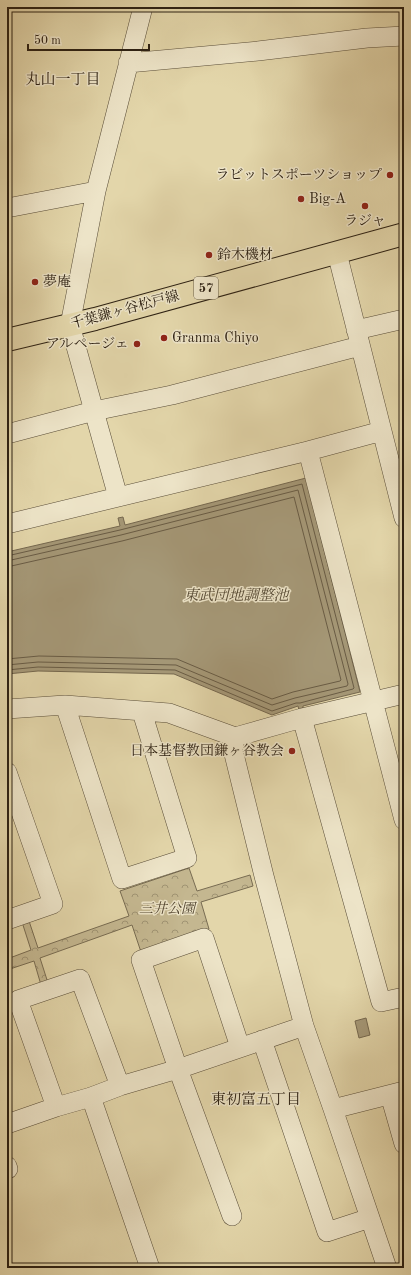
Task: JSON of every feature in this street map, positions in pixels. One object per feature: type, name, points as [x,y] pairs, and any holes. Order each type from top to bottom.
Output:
[{"type":"main road","name":"千葉鎌ヶ谷松戸線","points":[[7,340],[70,325],[404,234]]},
{"type":"street","points":[[118,497],[70,325],[96,191],[143,7]]},
{"type":"street","points":[[128,63],[258,51],[368,38],[404,36]]},
{"type":"street","points":[[7,208],[96,191]]},
{"type":"street","points":[[336,253],[404,518]]},
{"type":"street","points":[[7,434],[94,411],[172,395],[358,338],[404,319]]},
{"type":"street","points":[[7,524],[308,451],[382,431]]},
{"type":"street","points":[[308,451],[404,820]]},
{"type":"street","points":[[7,708],[65,705],[169,714],[235,738],[302,718],[404,694]]},
{"type":"street","points":[[65,705],[122,879],[187,858],[142,712]]},
{"type":"street","points":[[302,718],[381,1002],[404,996]]},
{"type":"street","points":[[235,738],[233,750],[264,876],[304,1026],[387,1268]]},
{"type":"street","points":[[7,772],[53,904],[7,920]]},
{"type":"street","points":[[232,1216],[178,1069],[141,960],[204,938],[240,1047]]},
{"type":"street","points":[[56,1107],[18,1000],[80,979],[120,1086]]},
{"type":"street","points":[[7,1124],[120,1086],[178,1069],[304,1026]]},
{"type":"street","points":[[262,1040],[326,1232],[370,1218]]},
{"type":"street","points":[[333,1109],[397,1093],[404,1144]]},
{"type":"street","points":[[91,1097],[150,1268]]},
{"type":"green space","name":"三井公園","points":[[189,868],[197,891],[250,875],[253,886],[201,902],[209,929],[141,952],[132,925],[40,958],[48,983],[41,985],[34,961],[7,970],[7,959],[31,950],[22,922],[29,921],[38,948],[129,916],[120,891]]},
{"type":"water","name":"東武団地調整池","points":[[306,478],[360,692],[303,706],[303,708],[299,710],[298,706],[272,715],[174,674],[38,671],[7,674],[7,552],[120,526],[118,518],[123,517],[125,525]]},
{"type":"water","points":[[366,1018],[370,1035],[359,1038],[355,1021]]},
{"type":"place","name":"ラビットスポーツショップ","points":[[390,175]]},
{"type":"place","name":"Big-A","points":[[301,199]]},
{"type":"place","name":"ラジャ","points":[[365,206]]},
{"type":"place","name":"鈴木機材","points":[[209,255]]},
{"type":"place","name":"夢庵","points":[[35,282]]},
{"type":"place","name":"Granma Chiyo","points":[[164,338]]},
{"type":"place","name":"アルページェ","points":[[137,344]]},
{"type":"place","name":"日本基督教団鎌ヶ谷教会","points":[[292,751]]},
{"type":"district","name":"丸山一丁目","points":[[63,80]]},
{"type":"district","name":"東初富五丁目","points":[[256,1100]]}]
